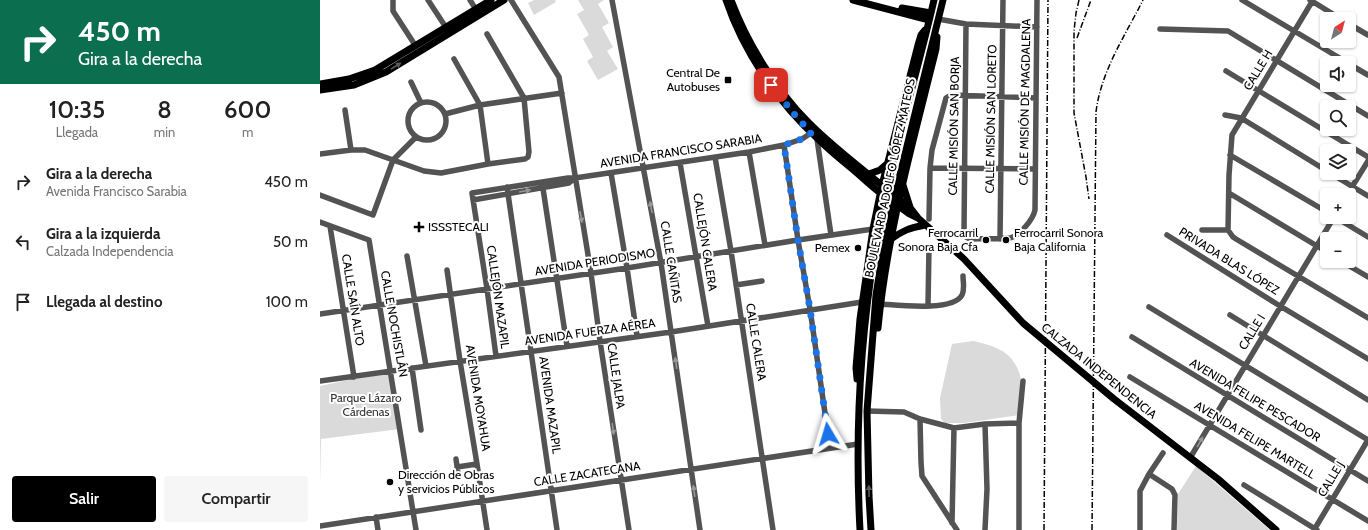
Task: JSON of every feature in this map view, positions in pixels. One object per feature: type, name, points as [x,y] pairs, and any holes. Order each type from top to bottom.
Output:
[{"type":"main road","points":[[478,12],[491,0]]},
{"type":"main road","points":[[320,90],[354,85],[386,72],[448,30],[478,12],[504,0]]},
{"type":"main road","name":"CALZADA INDEPENDENCIA","points":[[726,0],[732,17],[764,76],[811,133],[880,193],[911,209],[918,218]]},
{"type":"main road","name":"CALZADA INDEPENDENCIA","points":[[731,0],[752,45],[769,73],[808,122],[882,185],[908,213],[927,222],[964,259],[1023,323],[1114,399],[1218,479],[1276,530]]},
{"type":"main road","points":[[853,0],[929,20]]},
{"type":"main road","points":[[868,0],[929,20]]},
{"type":"main road","name":"BOULEVARD ADOLFO LÓPEZ MATEOS","points":[[872,530],[869,496],[867,411],[876,295],[884,245],[924,57],[929,20],[934,0]]},
{"type":"main road","name":"BOULEVARD ADOLFO LÓPEZ MATEOS","points":[[860,530],[858,444],[859,400],[872,268],[885,197],[924,57],[937,22],[943,0]]},
{"type":"main road","points":[[859,400],[856,368],[862,302],[873,229],[880,193],[918,45],[921,35],[929,20]]},
{"type":"main road","points":[[868,391],[874,370],[880,304],[890,240],[902,184],[936,49],[937,22]]},
{"type":"main road","points":[[320,84],[349,79],[375,70],[415,45],[448,30]]},
{"type":"main road","points":[[869,174],[882,169],[888,162]]},
{"type":"main road","points":[[868,182],[878,202]]},
{"type":"main road","points":[[902,184],[911,209]]},
{"type":"main road","points":[[890,240],[900,232],[927,222]]},
{"type":"street","points":[[393,0],[392,11],[415,45]]},
{"type":"street","points":[[428,0],[448,30]]},
{"type":"street","points":[[470,0],[478,12]]},
{"type":"street","name":"CALLE JALPA","points":[[511,0],[558,77],[562,93],[591,273],[628,530]]},
{"type":"street","name":"CALLE CAÑITAS","points":[[612,0],[661,263],[700,530]]},
{"type":"street","name":"CALLE MISIÓN SAN LORETO","points":[[1000,239],[1003,0]]},
{"type":"street","name":"CALLE MISIÓN DE MAGDALENA","points":[[964,229],[965,235],[970,239],[1012,238],[1030,222],[1035,214],[1037,0]]},
{"type":"street","points":[[1242,0],[1336,56]]},
{"type":"street","points":[[1311,0],[1330,12]]},
{"type":"street","name":"CALLE H","points":[[1228,230],[1232,135],[1311,0]]},
{"type":"street","points":[[937,22],[1037,27]]},
{"type":"street","name":"CALLE MISIÓN SAN BORJA","points":[[964,229],[966,24]]},
{"type":"street","points":[[1356,28],[1368,35]]},
{"type":"street","points":[[1160,29],[1225,30],[1368,116]]},
{"type":"street","points":[[320,154],[351,150],[365,150],[424,171],[441,173],[525,159],[529,152],[524,98],[487,34]]},
{"type":"street","points":[[454,60],[480,105],[488,164]]},
{"type":"street","points":[[1356,68],[1368,75]]},
{"type":"street","points":[[1226,71],[1368,157]]},
{"type":"street","points":[[411,82],[421,103]]},
{"type":"street","points":[[445,114],[480,105],[562,93]]},
{"type":"street","points":[[927,222],[932,150],[948,96],[1036,98]]},
{"type":"street","points":[[426,102],[438,105],[445,114],[446,126],[439,136],[428,140],[416,137],[409,128],[409,116],[411,110],[421,103],[426,102]]},
{"type":"street","points":[[345,110],[351,150]]},
{"type":"street","points":[[1226,115],[1241,118],[1320,167]]},
{"type":"street","name":"AVENIDA FRANCISCO SARABIA","points":[[473,200],[508,194],[568,178],[749,152],[784,145],[802,139],[811,133]]},
{"type":"street","points":[[320,195],[372,215],[393,160],[416,137]]},
{"type":"street","points":[[817,139],[831,235]]},
{"type":"street","points":[[784,145],[830,448]]},
{"type":"street","points":[[749,152],[765,245]]},
{"type":"street","points":[[1230,155],[1320,208]]},
{"type":"street","name":"CALLE CALERA","points":[[715,157],[731,251],[773,530]]},
{"type":"street","points":[[1352,187],[1368,161]]},
{"type":"street","name":"CALLEJÓN CALERA","points":[[680,163],[708,326]]},
{"type":"street","points":[[930,168],[1035,169]]},
{"type":"street","points":[[611,173],[637,336]]},
{"type":"street","points":[[1341,180],[1368,196]]},
{"type":"street","points":[[542,185],[567,346]]},
{"type":"street","name":"AVENIDA FRANCISCO SARABIA","points":[[472,193],[507,187],[542,185]]},
{"type":"street","name":"AVENIDA MAZAPIL","points":[[507,187],[557,530]]},
{"type":"street","name":"CALLEJÓN MAZAPIL","points":[[472,193],[496,356]]},
{"type":"street","points":[[1229,194],[1320,248]]},
{"type":"street","points":[[320,222],[330,226]]},
{"type":"street","name":"CALLE I","points":[[1190,458],[1330,224]]},
{"type":"street","points":[[1346,224],[1368,237]]},
{"type":"street","name":"CALLE NOCHISTLÁN","points":[[330,226],[369,240],[378,305],[391,372],[416,530]]},
{"type":"street","name":"CALLE SAÍN ALTO","points":[[330,226],[354,377]]},
{"type":"street","name":"AVENIDA PERIODISMO","points":[[320,314],[661,263],[696,256],[873,229]]},
{"type":"street","name":"PRIVADA BLAS LÓPEZ","points":[[1202,230],[1228,230]]},
{"type":"street","points":[[1228,230],[1236,239],[1368,318]]},
{"type":"street","name":"PRIVADA BLAS LÓPEZ","points":[[1166,235],[1368,359]]},
{"type":"street","points":[[928,306],[929,247]]},
{"type":"street","points":[[408,256],[426,366]]},
{"type":"street","points":[[1353,268],[1368,277]]},
{"type":"street","name":"AVENIDA MOYAHUA","points":[[447,270],[487,530]]},
{"type":"street","points":[[880,304],[928,306],[942,305],[958,299],[962,294],[964,276]]},
{"type":"street","points":[[736,285],[762,281]]},
{"type":"street","name":"AVENIDA FUERZA AÉREA","points":[[320,381],[671,332],[862,302]]},
{"type":"street","points":[[1149,306],[1368,440]]},
{"type":"street","points":[[1230,315],[1368,400]]},
{"type":"street","name":"AVENIDA FELIPE PESCADOR","points":[[1132,337],[1368,481]]},
{"type":"street","points":[[412,368],[421,430]]},
{"type":"street","name":"AVENIDA FELIPE MARTELL","points":[[1130,377],[1368,521]]},
{"type":"street","points":[[1019,530],[1019,423],[1023,381]]},
{"type":"street","points":[[867,411],[904,412],[954,428],[985,424],[1019,423]]},
{"type":"street","points":[[920,418],[922,476],[956,530]]},
{"type":"street","points":[[985,424],[987,489],[985,530]]},
{"type":"street","points":[[952,523],[954,428]]},
{"type":"street","name":"CALLE J","points":[[1315,529],[1368,440]]},
{"type":"street","name":"CALLE ZACATECANA","points":[[320,526],[858,444]]},
{"type":"street","points":[[1140,530],[1140,491],[1163,453]]},
{"type":"street","points":[[456,459],[458,474]]},
{"type":"street","points":[[457,467],[478,464]]},
{"type":"street","points":[[1149,474],[1172,489],[1175,495],[1174,530]]},
{"type":"street","points":[[1244,485],[1315,529]]},
{"type":"street","points":[[376,517],[378,530]]},
{"type":"street","points":[[342,523],[343,530]]},
{"type":"green space","points":[[534,0],[555,0],[556,2],[534,15],[528,3]]},
{"type":"green space","points":[[578,0],[604,0],[598,4],[609,23],[602,27],[613,47],[607,51],[618,69],[598,80],[587,61],[593,57],[583,39],[589,35],[577,14],[584,10]]},
{"type":"green space","points":[[973,341],[997,348],[1010,357],[1015,363],[1022,384],[1019,415],[964,423],[945,423],[941,419],[940,398],[952,344]]},
{"type":"green space","name":"Parque Lázaro Cárdenas","points":[[390,371],[400,429],[321,439],[320,484],[320,386]]},
{"type":"green space","points":[[1196,466],[1270,530],[1177,530],[1178,494]]},
{"type":"railway","points":[[1044,530],[1048,0]]},
{"type":"railway","points":[[1079,0],[1074,31],[1074,113],[1089,199]]},
{"type":"railway","points":[[1077,38],[1091,0]]},
{"type":"railway","points":[[1092,530],[1096,112],[1108,68],[1143,0]]},
{"type":"place","name":"Central De Autobuses","points":[[728,80]]},
{"type":"place","name":"ISSSTECALI","points":[[419,227]]},
{"type":"place","name":"Ferrocarril Sonora Baja Cfa","points":[[986,240]]},
{"type":"place","name":"Ferrocarril Sonora Baja California","points":[[1006,240]]},
{"type":"place","name":"Pemex","points":[[858,248]]},
{"type":"place","name":"Dirección de Obras y servicios Públicos","points":[[390,482]]},
{"type":"route","points":[[771,85],[811,133],[796,142],[784,145],[828,434]]}]
